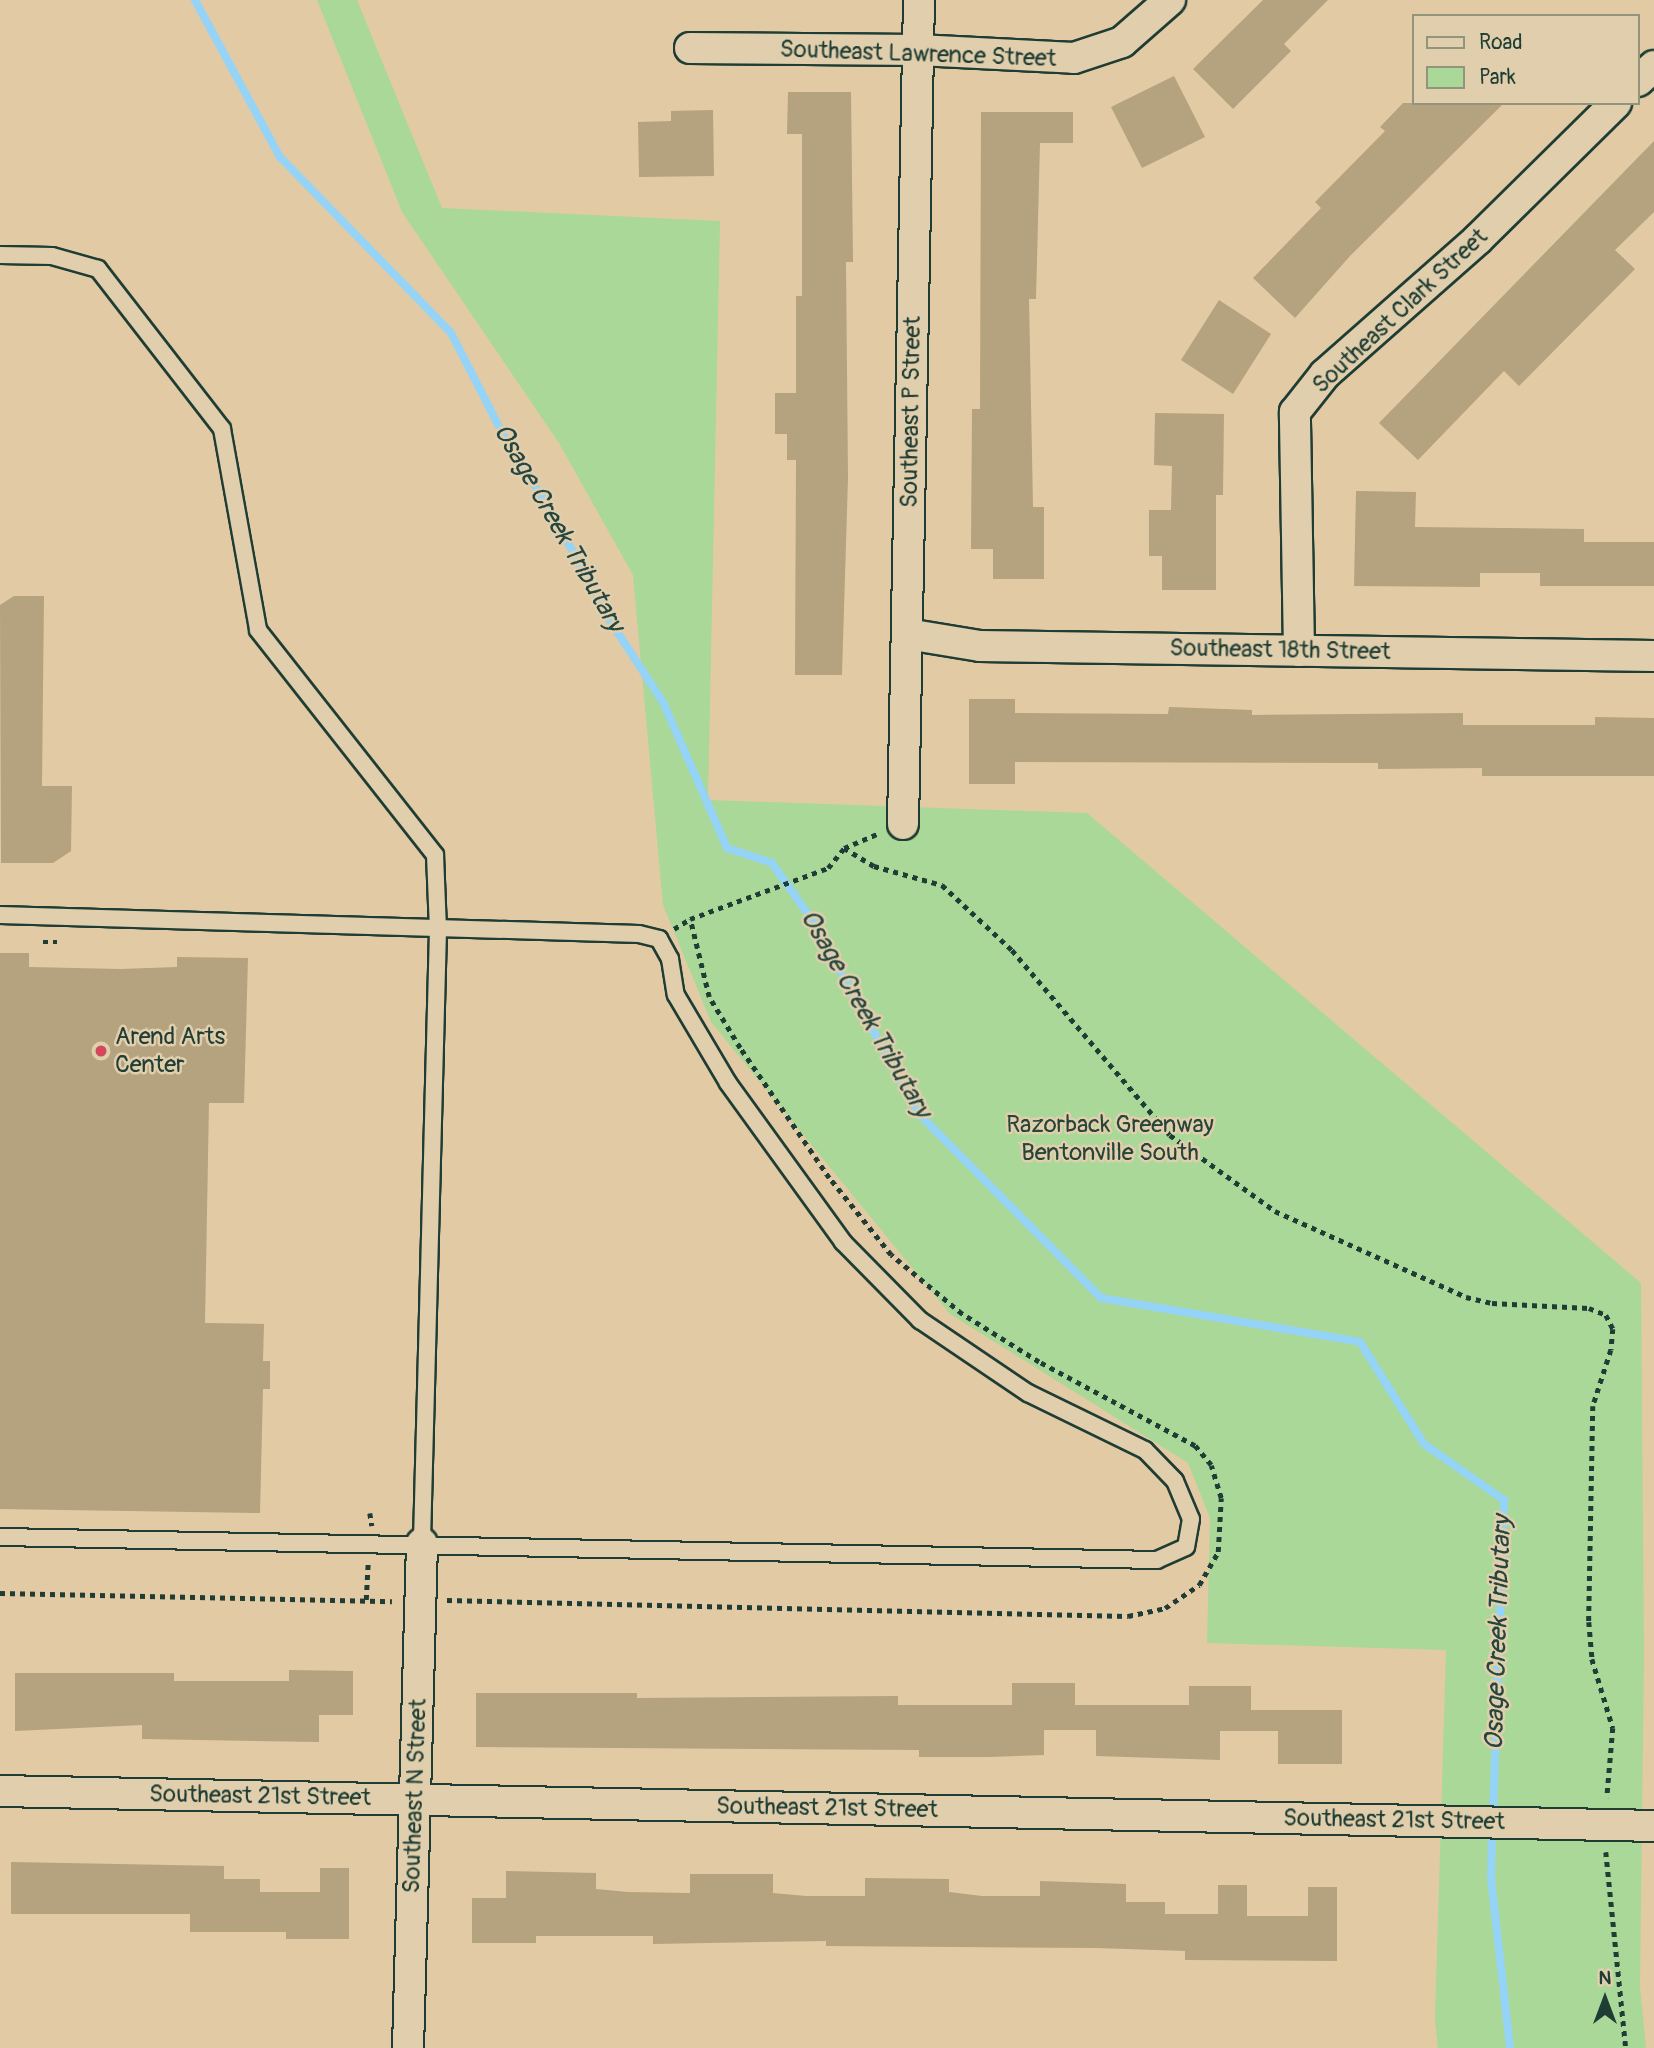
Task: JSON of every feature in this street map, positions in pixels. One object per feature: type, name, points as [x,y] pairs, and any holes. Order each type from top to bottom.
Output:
[{"type":"street","name":"Southeast P Street","points":[[903,824],[919,0]]},
{"type":"street","name":"Southeast Lawrence Street","points":[[690,48],[918,50],[1074,58],[1122,42],[1170,0]]},
{"type":"street","points":[[1640,79],[1654,66]]},
{"type":"street","name":"Southeast Clark Street","points":[[1299,651],[1295,412],[1325,374],[1478,239],[1614,105]]},
{"type":"street","name":"Southeast 18th Street","points":[[906,634],[980,646],[1654,656]]},
{"type":"street","name":"Southeast N Street","points":[[408,2048],[422,1543]]},
{"type":"street","name":"Southeast 21st Street","points":[[0,1791],[1654,1826]]},
{"type":"lane","points":[[0,255],[52,256],[99,268],[222,429],[258,630],[435,855],[438,930],[422,1543]]},
{"type":"lane","points":[[0,915],[639,934],[659,939],[670,959],[676,995],[728,1083],[843,1242],[920,1320],[1028,1393],[1145,1450],[1175,1481],[1191,1519],[1186,1547],[1157,1560],[0,1536]]},
{"type":"path","points":[[442,1600],[1128,1616],[1165,1608],[1199,1585],[1217,1552],[1222,1498],[1211,1465],[1195,1446],[1039,1362],[962,1314],[891,1255],[829,1178],[709,997],[690,919],[828,868],[844,848],[903,824]]},
{"type":"path","points":[[844,848],[874,866],[942,885],[1012,950],[1170,1135],[1275,1211],[1466,1297],[1589,1308],[1606,1315],[1612,1329],[1611,1350],[1592,1406],[1589,1622],[1592,1659],[1612,1728],[1607,1804]]},
{"type":"path","points":[[43,942],[57,942]]},
{"type":"path","points":[[370,1513],[372,1526]]},
{"type":"path","points":[[366,1600],[368,1562]]},
{"type":"path","points":[[0,1593],[400,1601]]},
{"type":"path","points":[[1606,1855],[1626,2048]]},
{"type":"green space","name":"Razorback Greenway Bentonville South","points":[[317,0],[357,0],[442,208],[720,221],[708,800],[1087,813],[1641,1283],[1644,1655],[1640,1987],[1646,2048],[1438,2048],[1435,2020],[1446,1650],[1207,1643],[1210,1518],[1188,1463],[950,1314],[711,1022],[663,905],[633,575],[559,443],[402,212]]},
{"type":"building","points":[[1263,0],[1328,0],[1284,44],[1291,51],[1233,109],[1193,69]]},
{"type":"building","points":[[1174,76],[1205,137],[1142,168],[1111,107]]},
{"type":"building","points":[[788,92],[851,92],[853,262],[846,262],[848,478],[842,675],[795,675],[796,460],[787,460],[787,434],[775,434],[775,393],[796,393],[796,296],[802,296],[802,134],[787,134]]},
{"type":"building","points":[[1403,103],[1502,105],[1350,256],[1295,318],[1253,278],[1321,208],[1315,202],[1385,131],[1380,127]]},
{"type":"building","points":[[713,110],[714,176],[639,177],[638,122],[671,121],[671,111]]},
{"type":"building","points":[[981,112],[1073,112],[1073,143],[1040,143],[1036,299],[1029,299],[1033,507],[1044,507],[1044,579],[993,579],[993,549],[971,549],[972,409],[980,409]]},
{"type":"building","points":[[1654,141],[1654,212],[1615,250],[1635,269],[1519,386],[1504,371],[1418,460],[1379,423]]},
{"type":"building","points":[[1219,300],[1271,334],[1233,394],[1181,360]]},
{"type":"building","points":[[1155,413],[1224,414],[1223,495],[1216,495],[1216,590],[1162,590],[1162,556],[1149,556],[1149,510],[1171,510],[1172,466],[1154,465]]},
{"type":"building","points":[[1356,491],[1416,492],[1415,527],[1584,529],[1584,542],[1654,542],[1654,586],[1540,586],[1540,573],[1480,573],[1480,587],[1354,586]]},
{"type":"building","points":[[14,596],[44,596],[42,786],[72,786],[71,851],[53,863],[1,863],[0,605]]},
{"type":"building","points":[[969,699],[1015,699],[1015,713],[1168,714],[1169,707],[1252,710],[1252,715],[1463,713],[1463,725],[1595,725],[1595,717],[1654,718],[1654,776],[1482,776],[1482,768],[1378,769],[1378,763],[1015,762],[1015,784],[969,784]]},
{"type":"building","points":[[0,953],[29,953],[29,967],[120,969],[177,967],[177,957],[248,958],[244,1103],[209,1103],[205,1323],[264,1324],[263,1361],[270,1361],[270,1389],[263,1389],[260,1513],[0,1509]]},
{"type":"building","points":[[289,1670],[353,1671],[353,1715],[319,1715],[319,1742],[142,1739],[142,1725],[15,1731],[15,1673],[174,1673],[174,1681],[289,1681]]},
{"type":"building","points":[[1012,1683],[1075,1683],[1075,1705],[1189,1705],[1189,1686],[1251,1686],[1251,1710],[1342,1710],[1342,1764],[1278,1764],[1278,1731],[1220,1731],[1220,1760],[1096,1756],[1096,1730],[1044,1730],[1044,1755],[988,1757],[919,1757],[919,1750],[476,1747],[476,1693],[637,1693],[637,1698],[898,1696],[898,1705],[1012,1705]]},
{"type":"building","points":[[11,1862],[224,1866],[224,1879],[260,1879],[260,1892],[320,1892],[320,1868],[349,1868],[349,1939],[286,1939],[286,1932],[190,1932],[190,1914],[11,1914]]},
{"type":"building","points":[[506,1871],[596,1873],[596,1889],[690,1893],[690,1874],[773,1874],[773,1893],[806,1896],[865,1896],[865,1878],[949,1879],[949,1892],[982,1896],[1040,1896],[1040,1881],[1126,1884],[1126,1902],[1165,1902],[1165,1914],[1218,1914],[1218,1885],[1247,1885],[1247,1916],[1308,1916],[1308,1887],[1337,1887],[1337,1961],[1185,1960],[1185,1951],[1097,1948],[826,1946],[826,1941],[653,1944],[653,1936],[536,1936],[536,1943],[472,1943],[472,1898],[506,1898]]},
{"type":"waterway","name":"Osage Creek Tributary","points":[[195,0],[280,157],[451,333],[506,440],[553,515],[612,624],[663,702],[727,848],[772,863],[812,920],[919,1114],[1101,1298],[1360,1342],[1424,1444],[1504,1500],[1493,1816]]},
{"type":"waterway","name":"Osage Creek Tributary","points":[[1492,1829],[1491,1878],[1510,2048]]},
{"type":"place","name":"Arend Arts Center","points":[[101,1051]]}]
